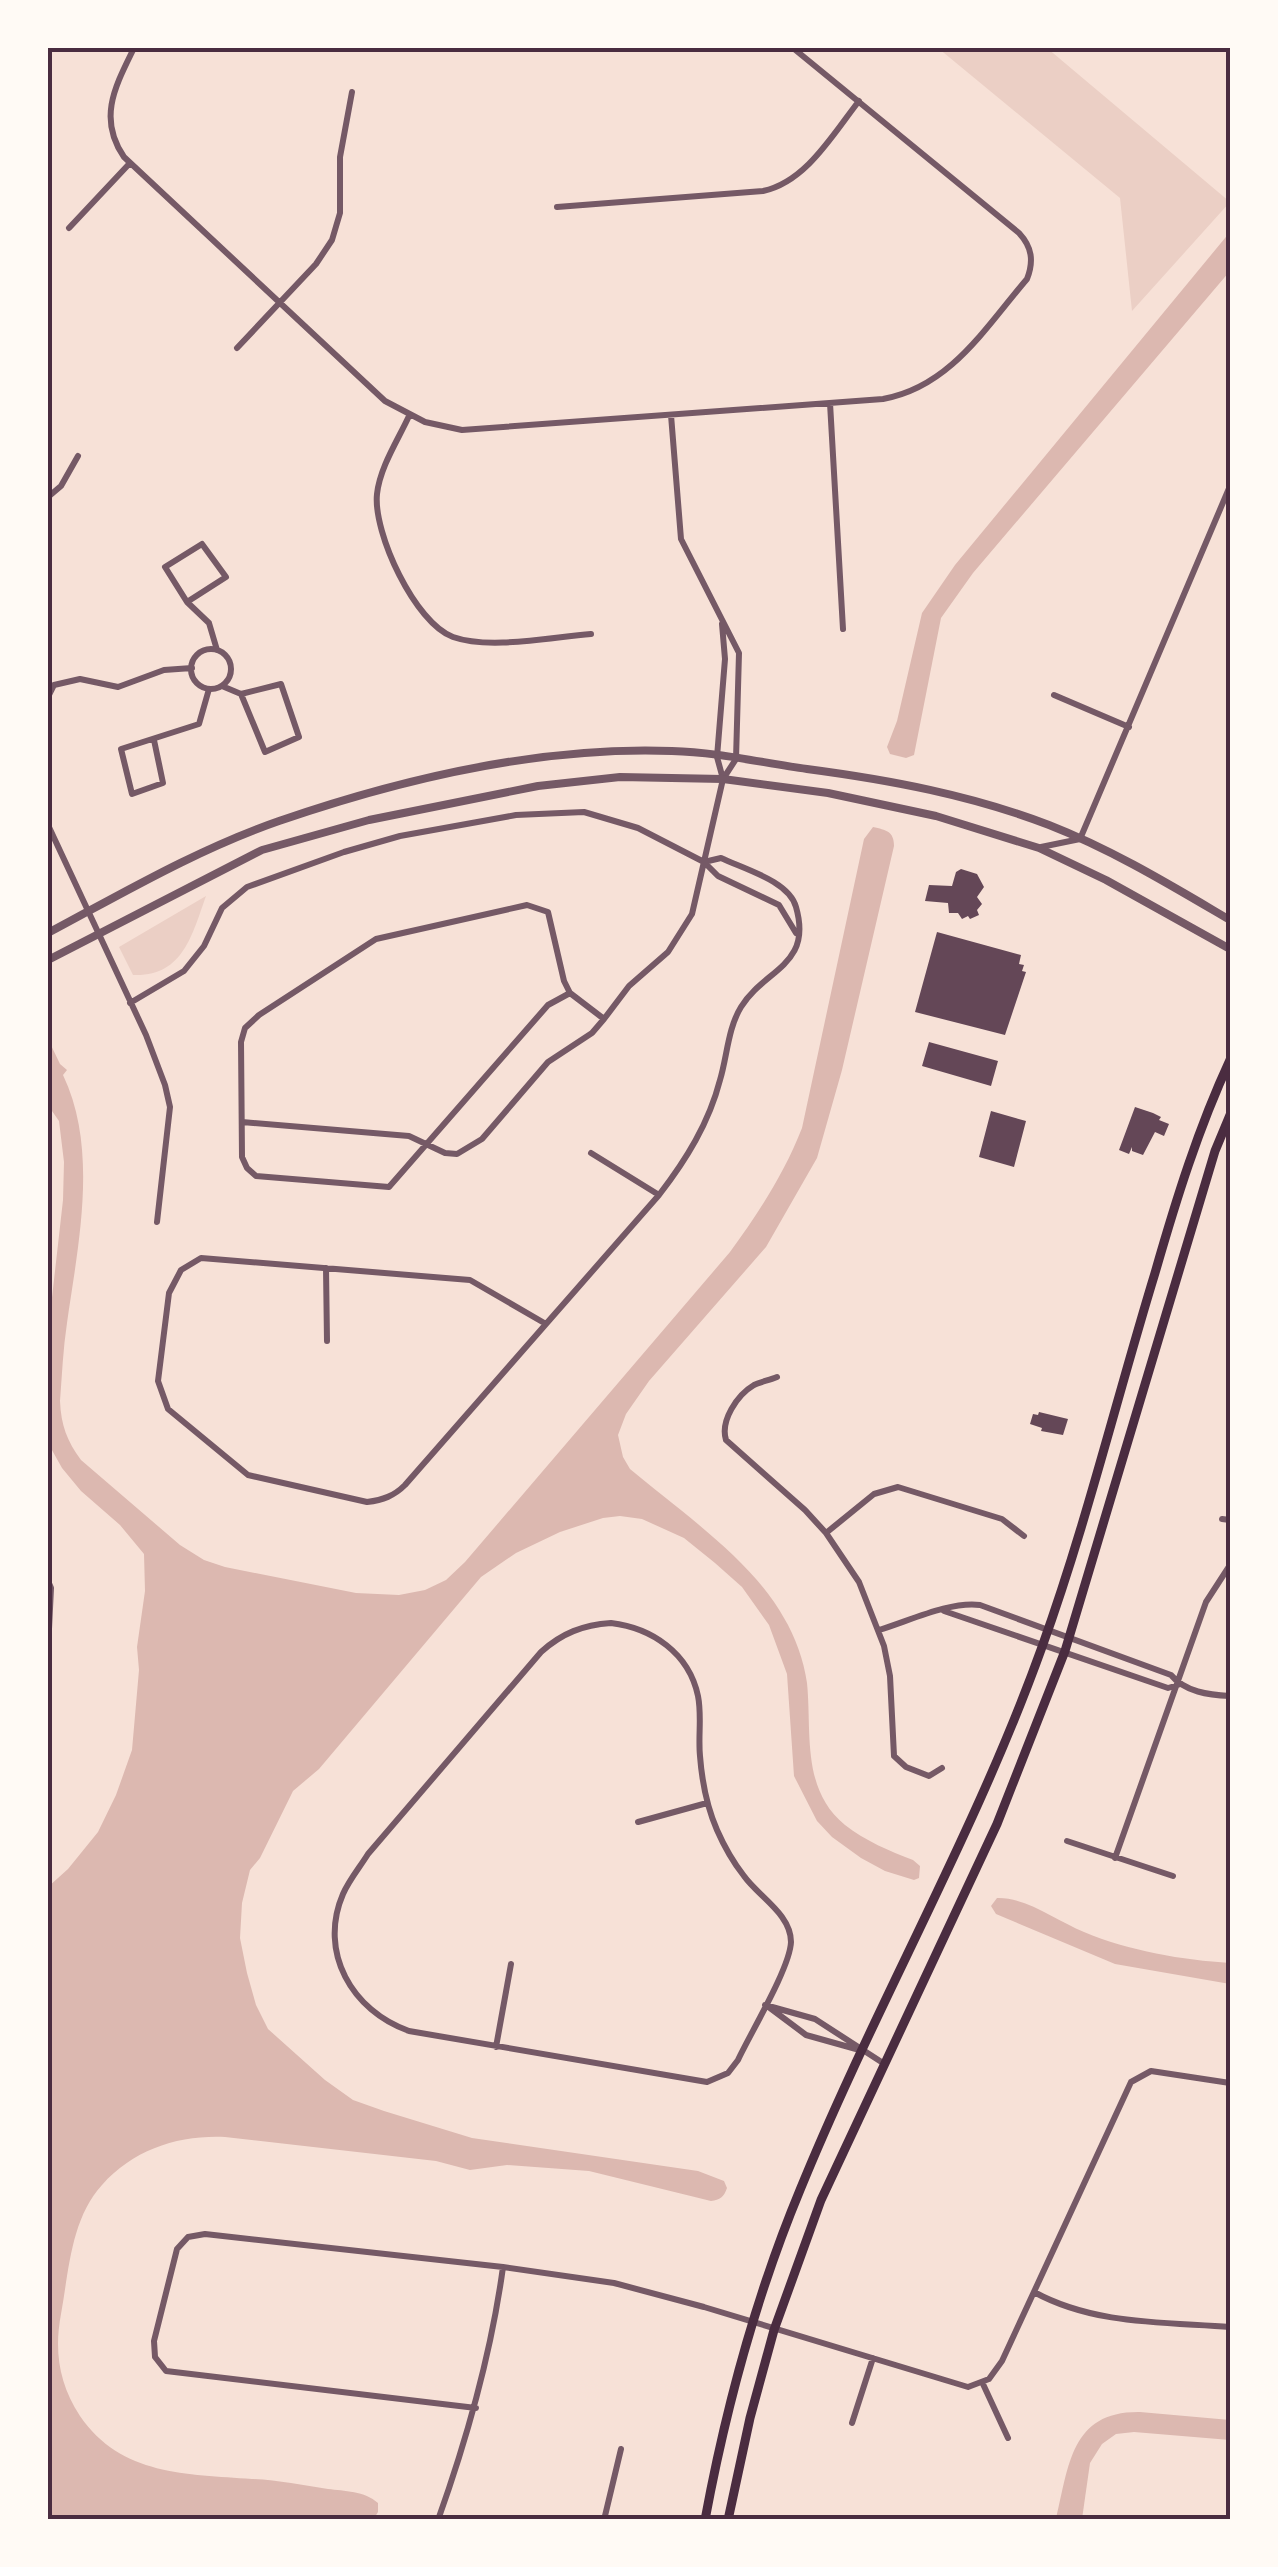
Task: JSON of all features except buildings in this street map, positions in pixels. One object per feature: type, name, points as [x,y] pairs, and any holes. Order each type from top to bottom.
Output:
[{"type":"main road","points":[[705,2520],[728,2410],[752,2323],[799,2192],[862,2051],[976,1816],[1044,1644],[1194,1143],[1230,1060]]},
{"type":"main road","points":[[728,2520],[774,2330],[821,2200],[997,1824],[1066,1652],[1230,1115]]},
{"type":"street","points":[[134,48],[115,86],[109,110],[116,142],[130,163],[378,395],[410,416],[462,430],[900,396],[932,382],[959,359],[1027,279],[1032,263],[1029,246],[1019,233],[793,48]]},
{"type":"street","points":[[237,348],[322,256],[336,231],[343,131],[352,92]]},
{"type":"street","points":[[557,207],[771,190],[799,173],[859,101]]},
{"type":"street","points":[[69,228],[130,163]]},
{"type":"street","points":[[830,403],[843,629]]},
{"type":"street","points":[[242,1122],[408,1136],[457,1154],[471,1148],[548,1062],[592,1034],[629,986],[668,952],[684,930],[696,905],[723,779],[736,759],[738,653],[682,539],[671,415]]},
{"type":"street","points":[[410,416],[381,478],[377,513],[410,596],[425,618],[446,634],[472,642],[591,634]]},
{"type":"street","points":[[48,497],[61,486],[78,456]]},
{"type":"street","points":[[1080,839],[1230,486]]},
{"type":"street","points":[[187,602],[226,577],[202,544],[165,566],[187,602],[209,623],[217,650],[230,664],[230,676],[222,686]]},
{"type":"street","points":[[721,618],[725,658],[716,756],[723,779]]},
{"type":"street","points":[[217,650],[200,653],[192,668],[198,684],[208,688],[222,686],[241,694],[281,684],[299,737],[265,752],[241,694]]},
{"type":"street","points":[[48,697],[54,685],[80,679],[118,686],[164,670],[192,668]]},
{"type":"street","points":[[154,740],[163,784],[132,794],[121,749],[199,724],[208,688]]},
{"type":"street","points":[[1054,695],[1129,727]]},
{"type":"street","points":[[48,932],[191,858],[276,822],[389,788],[462,770],[562,756],[673,750],[910,784],[987,804],[1080,839],[1230,920]]},
{"type":"street","points":[[48,960],[262,850],[368,820],[551,784],[620,777],[723,779],[828,793],[936,816],[1040,848],[1230,949]]},
{"type":"street","points":[[130,1003],[184,971],[204,946],[222,908],[240,891],[310,863],[400,836],[516,814],[584,812],[638,828],[704,862],[718,876],[779,905],[798,936]]},
{"type":"street","points":[[48,825],[158,1064],[170,1107],[158,1222]]},
{"type":"street","points":[[1040,848],[1080,839]]},
{"type":"street","points":[[546,1324],[470,1280],[201,1258],[182,1270],[169,1293],[158,1381],[168,1409],[248,1475],[359,1500],[376,1501],[392,1496],[546,1324],[659,1195],[690,1152],[709,1113],[741,1006],[786,966],[794,952],[797,908],[790,894],[721,858],[704,862]]},
{"type":"street","points":[[570,992],[548,1005],[389,1187],[256,1176],[247,1168],[242,1158],[240,1042],[245,1028],[376,939],[527,905],[548,912],[564,981],[570,992],[604,1018]]},
{"type":"street","points":[[591,1154],[659,1195]]},
{"type":"street","points":[[326,1268],[327,1341]]},
{"type":"street","points":[[777,1377],[752,1386],[726,1418],[724,1433],[731,1447],[826,1533],[860,1582],[879,1630],[890,1676],[894,1756],[906,1767],[929,1776],[942,1768]]},
{"type":"street","points":[[826,1533],[874,1494],[898,1487],[1002,1519],[1024,1536]]},
{"type":"street","points":[[1115,1858],[1206,1602],[1230,1565]]},
{"type":"street","points":[[48,1580],[48,1649]]},
{"type":"street","points":[[879,1630],[956,1604],[980,1605],[1171,1675],[1179,1684],[1200,1692],[1230,1696]]},
{"type":"street","points":[[944,1611],[1168,1688],[1179,1684]]},
{"type":"street","points":[[611,1623],[640,1629],[666,1644],[682,1661],[698,1696],[699,1750],[707,1803],[729,1855],[744,1877],[782,1916],[789,1930],[789,1953],[765,2005],[733,2067],[706,2082],[496,2047],[409,2031],[380,2018],[356,1996],[344,1976],[335,1944],[335,1927],[346,1888],[368,1854],[529,1666],[566,1634],[611,1623]]},
{"type":"street","points":[[638,1822],[707,1803]]},
{"type":"street","points":[[1067,1841],[1173,1876]]},
{"type":"street","points":[[496,2047],[511,1964]]},
{"type":"street","points":[[765,2005],[806,2035],[862,2051]]},
{"type":"street","points":[[765,2005],[815,2019],[883,2063]]},
{"type":"street","points":[[476,2408],[166,2371],[155,2358],[154,2340],[176,2250],[196,2234],[614,2283],[968,2387],[983,2384],[1002,2361],[1130,2082],[1151,2071],[1230,2083]]},
{"type":"street","points":[[438,2520],[476,2408],[503,2267]]},
{"type":"street","points":[[1034,2292],[1066,2307],[1116,2318],[1230,2327]]},
{"type":"street","points":[[852,2422],[873,2358]]},
{"type":"street","points":[[983,2384],[1008,2438]]},
{"type":"street","points":[[604,2520],[621,2449]]},
{"type":"shaded area","points":[[938,48],[1047,48],[1230,202],[1132,311],[1120,198]]},
{"type":"shaded area","points":[[1230,232],[1230,271],[973,573],[941,618],[914,755],[906,758],[890,754],[887,747],[897,721],[922,613],[955,565]]},
{"type":"shaded area","points":[[873,827],[888,832],[894,846],[842,1070],[817,1158],[766,1247],[649,1381],[626,1414],[618,1435],[630,1469],[735,1557],[771,1597],[792,1633],[804,1666],[811,1759],[821,1795],[831,1811],[852,1830],[913,1860],[920,1866],[919,1878],[885,1871],[861,1858],[817,1821],[794,1776],[787,1674],[769,1625],[742,1587],[684,1538],[642,1519],[603,1518],[560,1532],[516,1553],[481,1577],[319,1769],[293,1791],[260,1858],[250,1870],[242,1903],[240,1938],[256,2005],[268,2029],[353,2100],[472,2138],[698,2171],[724,2181],[726,2191],[711,2201],[589,2171],[507,2165],[470,2170],[436,2161],[225,2137],[174,2142],[143,2153],[115,2173],[92,2198],[73,2246],[58,2354],[67,2392],[80,2416],[96,2436],[135,2461],[180,2473],[354,2492],[378,2503],[378,2512],[373,2520],[48,2519],[48,1887],[98,1832],[132,1750],[139,1670],[137,1647],[145,1591],[144,1554],[120,1525],[81,1491],[48,1443],[48,1333],[64,1162],[59,1121],[52,1111],[48,1089],[48,1039],[67,1070],[63,1075],[74,1104],[83,1166],[80,1230],[60,1401],[63,1425],[76,1453],[180,1545],[204,1560],[356,1593],[399,1595],[425,1590],[446,1580],[465,1562],[730,1252],[770,1192],[802,1128],[864,839]]},
{"type":"shaded area","points":[[206,896],[190,939],[174,961],[150,974],[133,975],[119,947]]},
{"type":"shaded area","points":[[997,1898],[1030,1905],[1084,1932],[1119,1944],[1175,1957],[1230,1963],[1230,1984],[1115,1964],[996,1914],[991,1906]]},
{"type":"shaded area","points":[[1140,2412],[1230,2420],[1230,2440],[1116,2434],[1102,2444],[1090,2463],[1082,2519],[1056,2519],[1070,2461],[1087,2431],[1117,2414]]}]
